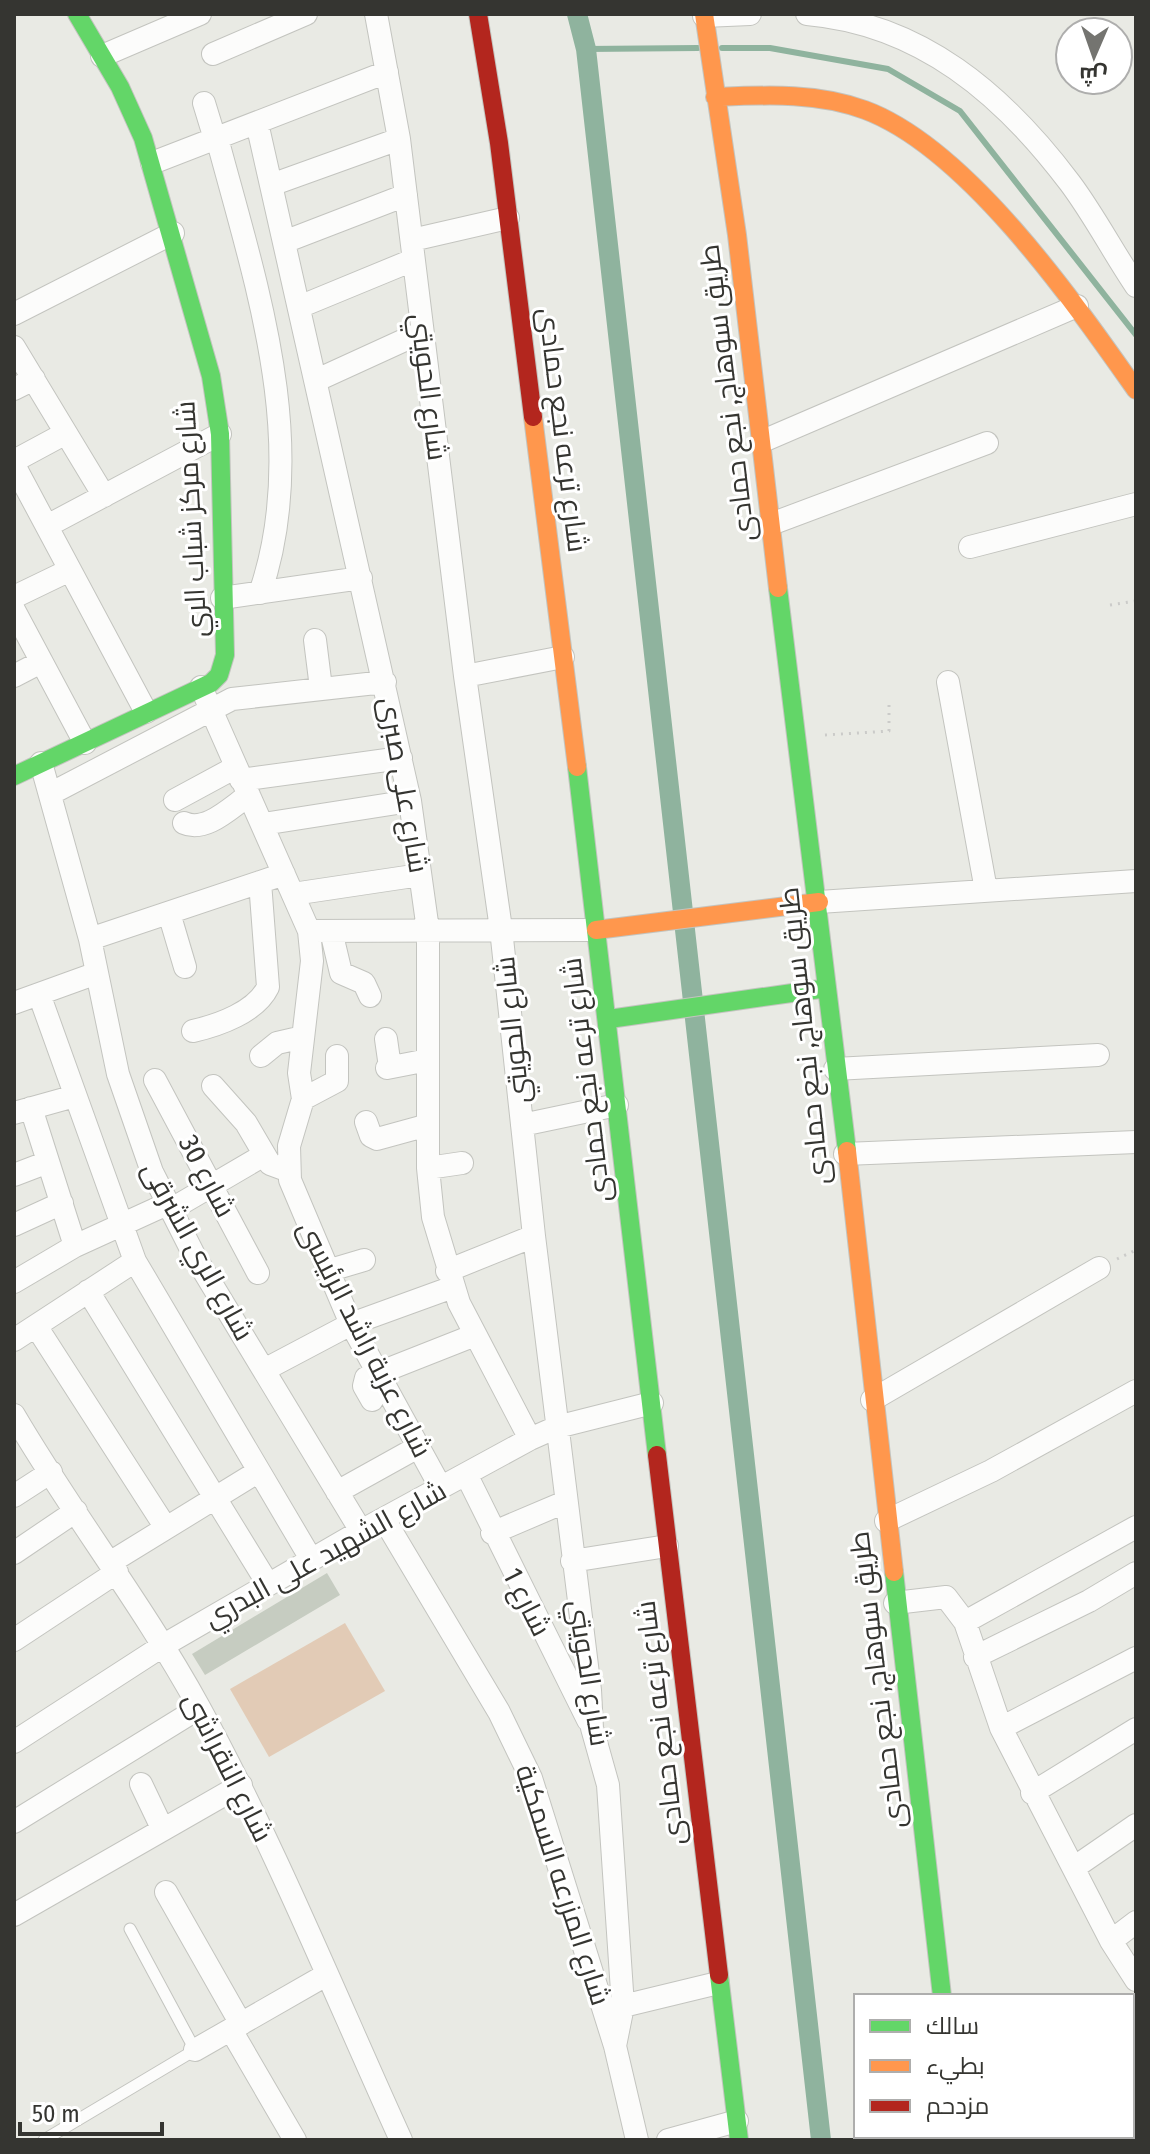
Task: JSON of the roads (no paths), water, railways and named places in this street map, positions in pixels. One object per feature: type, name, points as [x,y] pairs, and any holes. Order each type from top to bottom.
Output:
[{"type":"street","name":"شارع مركز شباب الري","points":[[14,776],[146,712],[206,697],[223,666],[220,434],[211,376],[152,163],[132,112],[77,14]]},
{"type":"street","points":[[102,56],[200,14]]},
{"type":"street","points":[[213,54],[306,14]]},
{"type":"street","name":"شارع الحويتي","points":[[376,14],[399,139],[465,676],[501,929],[592,1728],[608,1785],[623,2006],[615,2046]]},
{"type":"street","name":"شارع ترعه نجع حمادى","points":[[478,14],[508,218],[609,1019],[667,1546],[738,2130]]},
{"type":"street","points":[[705,22],[750,14]]},
{"type":"street","points":[[807,14],[845,16],[869,23],[949,61],[1025,129],[1071,184],[1136,286]]},
{"type":"street","name":"طريق سوهاج, نجع حمادى","points":[[705,22],[746,289],[793,736],[819,902],[872,1400],[942,1994]]},
{"type":"street","points":[[152,163],[387,72]]},
{"type":"street","points":[[715,97],[780,95],[827,99],[866,110],[916,135],[1002,216],[1077,306],[1136,390]]},
{"type":"street","points":[[204,103],[258,292],[278,420],[279,506],[272,553],[260,593]]},
{"type":"street","name":"شارع على صبرى","points":[[257,123],[410,801],[428,930],[428,1168],[433,1217],[450,1279],[475,1335],[530,1439]]},
{"type":"street","points":[[271,185],[399,139]]},
{"type":"street","points":[[284,242],[406,195]]},
{"type":"street","points":[[299,307],[412,250],[508,218]]},
{"type":"street","points":[[14,314],[173,233]]},
{"type":"street","points":[[763,441],[1077,306]]},
{"type":"street","points":[[317,380],[422,332]]},
{"type":"street","points":[[14,347],[24,384],[66,433],[104,496]]},
{"type":"street","points":[[66,433],[14,463],[146,712]]},
{"type":"street","points":[[47,526],[220,434]]},
{"type":"street","points":[[771,524],[987,443]]},
{"type":"street","points":[[970,547],[1136,504]]},
{"type":"street","points":[[14,597],[70,570]]},
{"type":"street","points":[[222,598],[361,578]]},
{"type":"street","points":[[14,610],[85,743]]},
{"type":"street","points":[[315,640],[321,688]]},
{"type":"street","points":[[465,676],[563,657]]},
{"type":"street","points":[[14,676],[41,662]]},
{"type":"street","points":[[50,794],[206,697],[247,696],[385,682]]},
{"type":"street","points":[[948,682],[986,890]]},
{"type":"street","name":"شارع عزبة راشد الرئيسى","points":[[206,697],[288,884],[320,931],[312,961],[299,1073],[303,1099],[289,1146],[289,1171],[294,1196],[351,1324],[441,1488]]},
{"type":"street","points":[[175,800],[242,780],[401,758]]},
{"type":"street","name":"شارع الري الشرقى","points":[[41,763],[90,939],[128,1108],[168,1207],[361,1531]]},
{"type":"street","points":[[184,823],[195,827],[205,824],[242,780]]},
{"type":"street","points":[[263,824],[410,801]]},
{"type":"street","points":[[90,939],[260,882],[288,884],[420,875]]},
{"type":"street","points":[[370,996],[364,983],[341,973],[320,931],[596,930],[819,902],[1136,881]]},
{"type":"street","points":[[193,1031],[233,1017],[264,996],[268,987],[260,882]]},
{"type":"street","points":[[169,913],[185,967]]},
{"type":"street","points":[[14,1003],[97,973]]},
{"type":"street","points":[[609,1019],[827,988]]},
{"type":"street","points":[[39,994],[135,1261],[311,1559]]},
{"type":"street","points":[[261,1056],[277,1043],[303,1037]]},
{"type":"street","points":[[386,1039],[388,1068],[428,1060]]},
{"type":"street","points":[[835,1069],[1098,1055]]},
{"type":"street","points":[[303,1099],[337,1081],[337,1056]]},
{"type":"street","name":"شارع 30","points":[[155,1080],[258,1273]]},
{"type":"street","points":[[213,1086],[246,1123],[273,1167],[289,1171]]},
{"type":"street","points":[[75,1096],[22,1110],[48,1162],[75,1246]]},
{"type":"street","points":[[522,1125],[617,1105]]},
{"type":"street","points":[[366,1122],[371,1136],[377,1139],[428,1125]]},
{"type":"street","points":[[845,1154],[1136,1142]]},
{"type":"street","points":[[14,1282],[75,1246],[212,1186],[264,1155]]},
{"type":"street","points":[[14,1175],[48,1162]]},
{"type":"street","points":[[428,1168],[462,1163]]},
{"type":"street","points":[[14,1225],[62,1203]]},
{"type":"street","points":[[264,1370],[351,1324],[534,1236]]},
{"type":"street","points":[[327,1271],[364,1260]]},
{"type":"street","points":[[14,1340],[135,1261]]},
{"type":"street","points":[[872,1400],[1099,1268]]},
{"type":"street","points":[[88,1291],[268,1584]]},
{"type":"street","points":[[36,1326],[166,1528]]},
{"type":"street","points":[[372,1400],[364,1382],[376,1372],[475,1335]]},
{"type":"street","points":[[886,1521],[991,1471],[1136,1391]]},
{"type":"street","name":"شارع الشهيد على البدري","points":[[14,1742],[164,1645],[311,1559],[530,1439],[557,1427],[652,1403]]},
{"type":"street","name":"شارع النقراشى","points":[[17,1427],[51,1472],[164,1645],[241,1785],[401,2140]]},
{"type":"street","points":[[337,1492],[418,1447]]},
{"type":"street","points":[[14,1640],[166,1528],[259,1471]]},
{"type":"street","points":[[14,1496],[51,1472]]},
{"type":"street","name":"شارع 1","points":[[466,1474],[492,1533],[592,1728]]},
{"type":"street","points":[[492,1533],[565,1502]]},
{"type":"street","points":[[14,1553],[76,1511]]},
{"type":"street","name":"شارع المزرعه السمكية","points":[[384,1519],[499,1712],[531,1778],[615,2046],[637,2140]]},
{"type":"street","points":[[965,1622],[1136,1527]]},
{"type":"street","points":[[572,1561],[667,1546]]},
{"type":"street","points":[[975,1657],[1089,1601],[1136,1573]]},
{"type":"street","points":[[895,1603],[946,1597],[965,1622],[1001,1728],[1032,1793],[1075,1867],[1111,1941],[1136,1980]]},
{"type":"street","points":[[1001,1728],[1136,1658]]},
{"type":"street","points":[[14,1822],[199,1708]]},
{"type":"street","points":[[1032,1793],[1136,1729]]},
{"type":"street","points":[[141,1784],[162,1828]]},
{"type":"street","points":[[14,1915],[241,1785]]},
{"type":"street","points":[[1075,1867],[1136,1825]]},
{"type":"street","points":[[166,1892],[295,2140]]},
{"type":"street","points":[[1111,1941],[1136,1922]]},
{"type":"street","points":[[195,2050],[326,1975]]},
{"type":"street","points":[[623,2006],[718,1983]]},
{"type":"street","points":[[668,2140],[738,2130]]},
{"type":"lane","points":[[44,2140],[195,2050],[130,1929]]},
{"type":"waterway","points":[[577,14],[586,49],[821,2140]]},
{"type":"waterway","points":[[586,49],[698,48]]},
{"type":"waterway","points":[[722,48],[770,48],[888,69],[960,111],[1136,335]]}]
